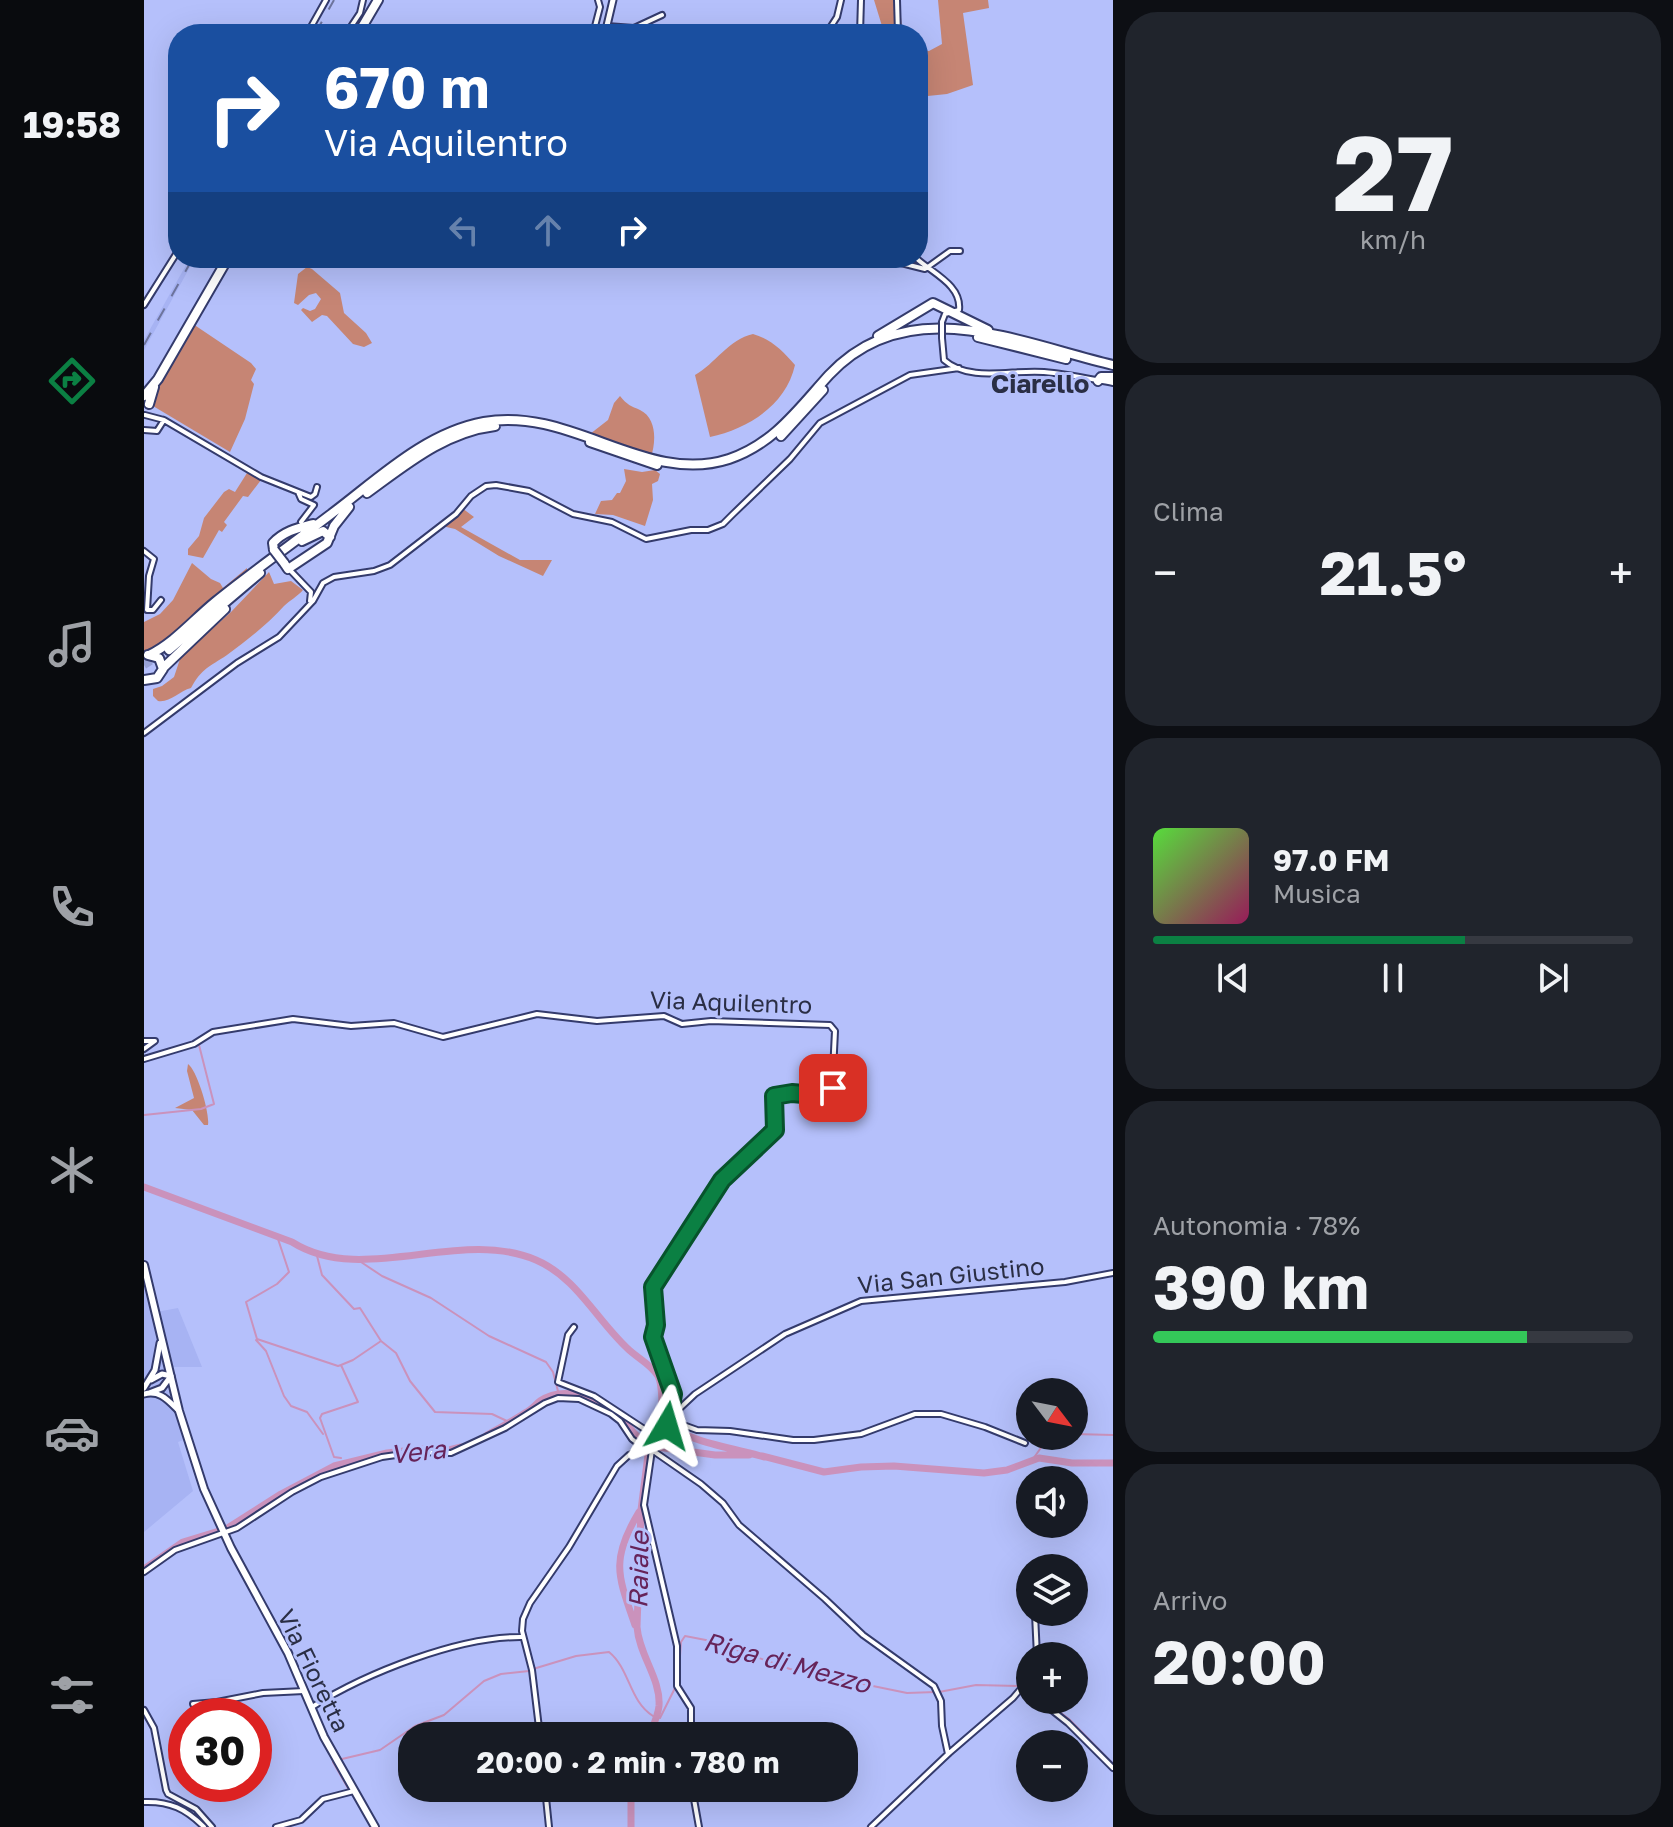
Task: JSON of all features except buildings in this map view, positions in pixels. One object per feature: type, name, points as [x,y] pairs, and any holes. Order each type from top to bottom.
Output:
[{"type":"main road","points":[[364,24],[378,0]]},
{"type":"main road","points":[[146,406],[158,379],[222,268]]},
{"type":"main road","points":[[145,679],[158,677],[163,668],[324,519],[410,455],[458,429],[484,422],[521,419],[568,429],[670,463],[692,465],[730,459],[772,437],[831,373],[858,351],[929,304],[957,310],[965,320],[1004,338]]},
{"type":"main road","points":[[940,306],[943,319]]},
{"type":"main road","points":[[858,351],[891,335],[930,327],[959,328],[1113,368]]},
{"type":"main road","points":[[298,541],[437,445],[461,434],[497,426],[539,426],[668,468],[689,471],[731,465],[753,456],[776,441],[834,378],[857,358],[908,335],[935,332],[959,334],[1113,368]]},
{"type":"main road","points":[[1098,381],[1103,377],[1113,380]]},
{"type":"main road","points":[[146,656],[280,559],[321,548],[349,507]]},
{"type":"main road","points":[[280,559],[273,542],[290,530],[324,519]]},
{"type":"main road","points":[[290,530],[297,532],[298,541]]},
{"type":"main road","points":[[298,541],[323,531],[330,537]]},
{"type":"main road","points":[[169,650],[280,559]]},
{"type":"main road","points":[[146,656],[159,658],[163,668]]},
{"type":"main road","name":"Via Fioretta","points":[[144,1265],[179,1411],[201,1483],[223,1532],[288,1653],[311,1708],[375,1827]]},
{"type":"street","points":[[313,24],[326,0]]},
{"type":"street","points":[[353,24],[363,0]]},
{"type":"street","points":[[596,24],[600,7],[598,0]]},
{"type":"street","points":[[607,24],[613,0]]},
{"type":"street","points":[[832,24],[841,0]]},
{"type":"street","points":[[860,24],[861,0]]},
{"type":"street","points":[[897,0],[898,24]]},
{"type":"street","points":[[641,24],[662,15]]},
{"type":"street","points":[[928,267],[952,251],[960,251]]},
{"type":"street","points":[[144,305],[168,267]]},
{"type":"street","points":[[927,268],[951,286],[957,310],[943,319],[944,360],[959,368]]},
{"type":"street","points":[[310,601],[313,601],[323,583],[334,577],[374,571],[390,565],[456,514],[471,496],[486,486],[529,491],[573,514],[612,522],[646,539],[716,527],[723,524],[790,459],[820,423],[910,375],[959,368],[995,374],[1046,372],[1098,381]]},
{"type":"street","points":[[146,406],[250,471],[312,497],[317,487]]},
{"type":"street","points":[[146,406],[164,420]]},
{"type":"street","points":[[144,430],[157,431],[164,420]]},
{"type":"street","points":[[298,492],[300,498],[314,505],[301,522]]},
{"type":"street","points":[[144,551],[154,560],[149,577],[147,610],[153,610],[161,600]]},
{"type":"street","points":[[144,733],[237,663],[279,637],[300,617],[310,601],[311,592],[280,559]]},
{"type":"street","name":"Via Aquilentro","points":[[144,1059],[192,1044],[213,1032],[293,1019],[351,1026],[394,1023],[443,1037],[537,1014],[597,1021],[664,1016],[692,1025],[711,1021],[830,1025],[835,1031],[832,1092],[826,1096],[792,1093],[774,1096],[775,1130],[722,1180],[653,1287],[656,1325],[653,1339],[673,1394],[670,1422]]},
{"type":"street","points":[[144,1041],[155,1041],[144,1049]]},
{"type":"street","name":"Via San Giustino","points":[[538,1722],[532,1670],[523,1637],[523,1619],[530,1603],[569,1547],[607,1481],[627,1456],[649,1448],[655,1436],[695,1394],[801,1325],[852,1304],[879,1298],[1065,1282],[1113,1273]]},
{"type":"street","points":[[574,1327],[569,1330],[558,1382],[594,1396],[655,1436]]},
{"type":"street","points":[[146,1390],[158,1362],[161,1334]]},
{"type":"street","points":[[146,1390],[159,1375],[171,1376]]},
{"type":"street","points":[[146,1390],[163,1387],[171,1376]]},
{"type":"street","points":[[146,1390],[165,1397],[179,1411]]},
{"type":"street","points":[[144,1572],[175,1550],[223,1532],[321,1477],[382,1457],[417,1452],[451,1453],[505,1428],[545,1403],[558,1398],[579,1399],[616,1417],[632,1439],[701,1484],[723,1503],[739,1525],[863,1635],[934,1686],[941,1701],[943,1737],[948,1754]]},
{"type":"street","points":[[670,1422],[697,1430],[814,1440],[861,1434],[915,1414],[941,1414],[1016,1439]]},
{"type":"street","points":[[649,1448],[644,1505],[677,1646],[677,1686],[691,1708],[691,1722]]},
{"type":"street","points":[[311,1708],[330,1694],[405,1663],[469,1643],[502,1636],[523,1637]]},
{"type":"street","points":[[237,1698],[304,1691]]},
{"type":"street","points":[[871,1827],[1016,1693]]},
{"type":"street","points":[[144,1710],[154,1728],[166,1790],[196,1809],[212,1827]]},
{"type":"street","points":[[1057,1714],[1113,1768]]},
{"type":"street","points":[[276,1827],[306,1817],[323,1799],[354,1791]]},
{"type":"street","points":[[144,1802],[175,1805],[191,1814],[204,1827]]},
{"type":"street","points":[[546,1802],[549,1827]]},
{"type":"street","points":[[695,1802],[699,1827]]},
{"type":"shaded area","points":[[874,0],[900,0],[901,24],[881,24]]},
{"type":"shaded area","points":[[938,0],[988,0],[989,8],[963,13],[973,85],[947,94],[928,96],[928,51],[942,44]]},
{"type":"shaded area","points":[[184,268],[189,268],[144,350],[144,340]]},
{"type":"shaded area","points":[[306,268],[312,269],[340,293],[344,313],[366,333],[372,343],[364,347],[353,344],[327,316],[322,315],[312,322],[301,310],[315,309],[321,299],[316,293],[298,305],[294,303],[298,274]]},
{"type":"shaded area","points":[[193,324],[256,369],[251,380],[254,384],[245,419],[230,452],[153,406],[159,383]]},
{"type":"shaded area","points":[[753,334],[776,346],[795,365],[790,379],[783,392],[763,413],[738,428],[710,437],[695,375],[729,346]]},
{"type":"shaded area","points":[[620,396],[650,419],[654,438],[651,457],[590,434],[608,420]]},
{"type":"shaded area","points":[[624,469],[642,472],[655,470],[660,474],[658,481],[652,484],[653,500],[645,526],[613,515],[595,514],[601,501],[612,500],[620,493],[626,481]]},
{"type":"shaded area","points":[[247,473],[261,480],[248,497],[243,496],[203,558],[188,555],[188,549],[199,536],[204,518],[224,492],[229,489],[235,492]]},
{"type":"shaded area","points":[[462,508],[474,517],[461,527],[520,560],[552,560],[543,576],[499,556],[455,529],[442,526]]},
{"type":"shaded area","points":[[192,563],[223,588],[247,568],[247,575],[156,649],[144,654],[144,622],[160,614],[173,600]]},
{"type":"shaded area","points":[[269,572],[274,584],[291,581],[303,590],[257,632],[206,668],[191,688],[158,701],[153,696],[153,689],[174,677],[181,656],[231,612]]},
{"type":"shaded area","points":[[188,1064],[202,1092],[208,1125],[204,1125],[192,1110],[175,1108],[194,1098]]},
{"type":"shaded area","points":[[144,1285],[151,1313],[178,1308],[202,1367],[171,1367],[189,1438],[178,1442],[193,1491],[144,1532]]},
{"type":"waterway","points":[[144,1115],[201,1109],[214,1104],[199,1045]]},
{"type":"waterway","points":[[144,1187],[320,1254],[349,1259],[380,1259],[475,1250],[506,1252],[536,1260],[563,1277],[616,1337],[655,1372],[668,1423],[699,1440],[764,1457]]},
{"type":"waterway","points":[[277,1236],[289,1272],[277,1284],[246,1302],[257,1339],[341,1365]]},
{"type":"waterway","points":[[316,1252],[322,1275],[354,1309],[360,1308],[381,1341],[396,1353],[410,1381],[435,1412],[492,1414],[509,1422]]},
{"type":"waterway","points":[[355,1258],[382,1276],[431,1298],[489,1336],[546,1362],[553,1372],[559,1395]]},
{"type":"waterway","points":[[256,1340],[266,1351],[291,1406],[307,1412],[323,1434]]},
{"type":"waterway","points":[[341,1458],[334,1457],[320,1418],[322,1414],[358,1402],[341,1365],[381,1341]]},
{"type":"waterway","name":"Vera","points":[[487,1435],[540,1401],[550,1396],[569,1394],[589,1399],[616,1414],[647,1443]]},
{"type":"waterway","name":"Raiale","points":[[651,1440],[662,1412]]},
{"type":"waterway","points":[[1088,1434],[1113,1435]]},
{"type":"waterway","name":"Vera","points":[[226,1529],[281,1494],[334,1466],[387,1453],[421,1449],[445,1451],[461,1447]]},
{"type":"waterway","name":"Vera","points":[[657,1447],[715,1455],[749,1455]]},
{"type":"waterway","points":[[1033,1459],[1039,1450]]},
{"type":"waterway","name":"Raiale","points":[[648,1455],[641,1510],[637,1627],[659,1696],[655,1722]]},
{"type":"waterway","name":"Vera","points":[[762,1456],[824,1472],[894,1466],[984,1473],[1007,1470],[1039,1458],[1072,1463],[1113,1463]]},
{"type":"waterway","name":"Raiale","points":[[635,1625],[624,1593],[620,1568],[624,1543],[639,1512]]},
{"type":"waterway","name":"Vera","points":[[144,1569],[183,1542],[219,1531]]},
{"type":"waterway","name":"Riga di Mezzo","points":[[678,1684],[681,1642],[685,1636],[711,1641],[790,1669],[907,1693],[936,1692]]},
{"type":"waterway","points":[[533,1669],[576,1656],[609,1652],[621,1667],[639,1702],[653,1716]]},
{"type":"waterway","points":[[342,1759],[380,1750],[415,1726],[444,1715],[484,1681],[501,1674],[529,1671]]},
{"type":"waterway","name":"Riga di Mezzo","points":[[939,1692],[976,1685],[1016,1686]]},
{"type":"waterway","points":[[660,1718],[676,1686]]},
{"type":"waterway","name":"Riga di Mezzo","points":[[1062,1714],[1113,1764]]},
{"type":"waterway","points":[[333,1762],[349,1790],[342,1792]]},
{"type":"waterway","name":"Raiale","points":[[631,1802],[631,1827]]},
{"type":"waterway","points":[[273,1827],[301,1818]]},
{"type":"tunnel","points":[[144,665],[169,650]]},
{"type":"railway","points":[[321,24],[334,0]]},
{"type":"railway","points":[[144,345],[187,268]]},
{"type":"district","name":"Ciarello","points":[[1040,384]]},
{"type":"route","points":[[667,1426],[673,1417],[670,1411],[673,1396],[653,1339],[656,1329],[653,1287],[722,1180],[775,1130],[774,1096],[792,1093],[826,1096],[833,1088]]}]
